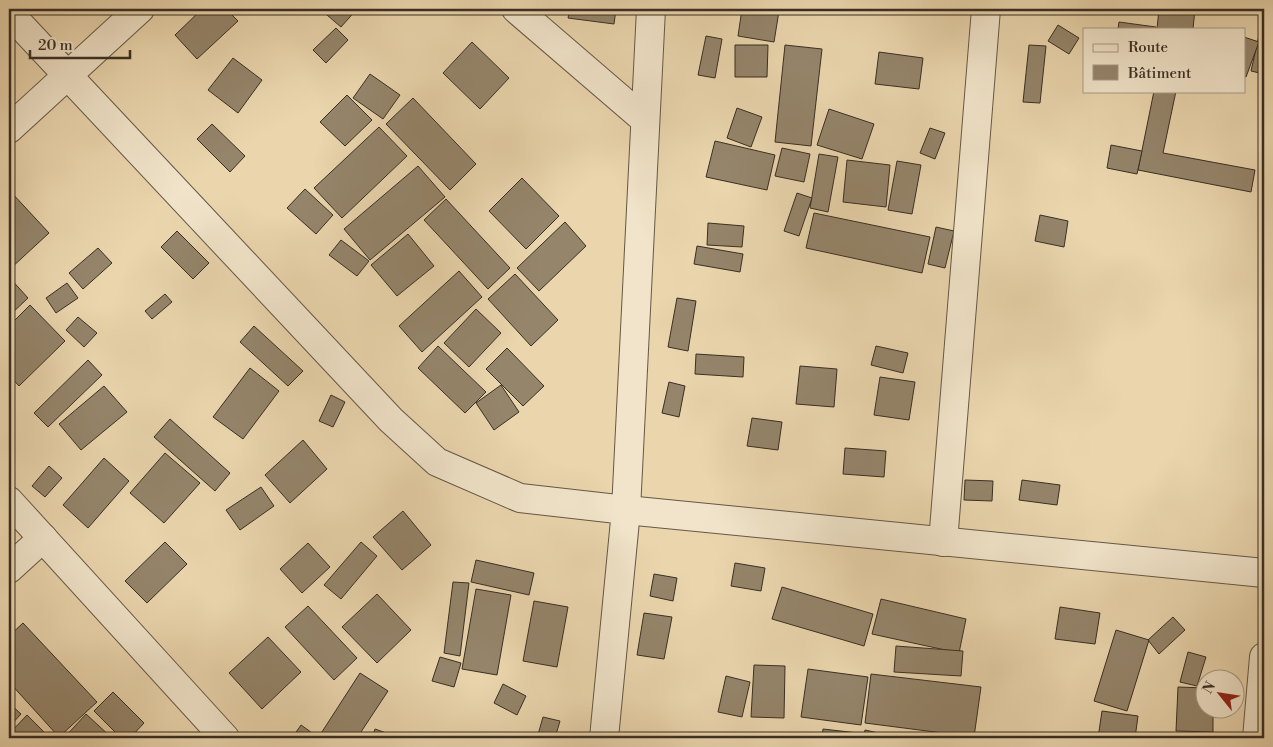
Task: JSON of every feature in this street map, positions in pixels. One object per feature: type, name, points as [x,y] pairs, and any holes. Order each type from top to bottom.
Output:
[{"type":"street","points":[[9,129],[140,9]]},
{"type":"street","points":[[516,9],[645,120]]},
{"type":"street","points":[[604,738],[626,510],[650,9]]},
{"type":"street","points":[[943,542],[986,9]]},
{"type":"street","points":[[9,13],[391,420],[437,462],[520,498],[1264,573]]},
{"type":"street","points":[[9,501],[225,738]]},
{"type":"street","points":[[9,569],[43,538]]},
{"type":"street","points":[[1257,738],[1264,657]]},
{"type":"building","points":[[202,9],[226,9],[238,21],[197,59],[175,35]]},
{"type":"building","points":[[320,9],[357,9],[341,27]]},
{"type":"building","points":[[570,9],[616,9],[614,24],[568,18]]},
{"type":"building","points":[[742,9],[779,11],[774,42],[738,36]]},
{"type":"building","points":[[1159,9],[1195,9],[1193,28],[1157,28]]},
{"type":"building","points":[[1264,13],[1264,74],[1251,71]]},
{"type":"building","points":[[1119,22],[1156,27],[1156,28],[1118,28]]},
{"type":"building","points":[[1058,25],[1079,38],[1069,54],[1048,41]]},
{"type":"building","points":[[336,28],[348,40],[326,63],[313,50]]},
{"type":"building","points":[[706,36],[722,39],[715,78],[698,75]]},
{"type":"building","points":[[1246,38],[1259,42],[1246,77]]},
{"type":"building","points":[[472,42],[509,78],[480,109],[443,73]]},
{"type":"building","points":[[735,45],[768,45],[767,77],[735,77]]},
{"type":"building","points":[[785,45],[822,49],[811,146],[775,142]]},
{"type":"building","points":[[1029,45],[1046,46],[1040,103],[1023,102]]},
{"type":"building","points":[[879,52],[923,58],[919,89],[875,84]]},
{"type":"building","points":[[233,58],[262,80],[238,113],[208,90]]},
{"type":"building","points":[[370,74],[400,95],[383,119],[353,98]]},
{"type":"building","points":[[1154,92],[1176,92],[1163,153],[1255,170],[1251,192],[1138,170]]},
{"type":"building","points":[[347,95],[372,120],[345,146],[320,122]]},
{"type":"building","points":[[413,98],[476,164],[450,190],[386,124]]},
{"type":"building","points":[[737,108],[762,117],[751,147],[727,138]]},
{"type":"building","points":[[829,109],[874,124],[862,159],[817,145]]},
{"type":"building","points":[[212,124],[245,156],[230,172],[197,139]]},
{"type":"building","points":[[379,127],[407,156],[342,218],[314,188]]},
{"type":"building","points":[[930,128],[945,133],[935,159],[920,153]]},
{"type":"building","points":[[715,141],[775,155],[767,190],[706,177]]},
{"type":"building","points":[[1111,145],[1142,151],[1137,174],[1107,168]]},
{"type":"building","points":[[782,148],[810,154],[804,182],[775,176]]},
{"type":"building","points":[[819,154],[838,157],[828,212],[810,208]]},
{"type":"building","points":[[847,160],[890,165],[886,207],[843,202]]},
{"type":"building","points":[[897,161],[921,165],[912,214],[888,210]]},
{"type":"building","points":[[418,166],[445,197],[370,260],[344,229]]},
{"type":"building","points":[[522,178],[559,216],[526,249],[489,211]]},
{"type":"building","points":[[305,189],[333,215],[316,234],[287,208]]},
{"type":"building","points":[[10,191],[49,233],[10,269],[9,193]]},
{"type":"building","points":[[797,193],[812,198],[799,236],[784,231]]},
{"type":"building","points":[[446,199],[510,268],[488,289],[424,220]]},
{"type":"building","points":[[814,213],[930,237],[922,273],[806,248]]},
{"type":"building","points":[[1040,215],[1068,221],[1064,247],[1035,241]]},
{"type":"building","points":[[565,222],[586,246],[539,291],[517,268]]},
{"type":"building","points":[[708,223],[744,226],[742,247],[707,245]]},
{"type":"building","points":[[936,227],[954,231],[945,268],[928,264]]},
{"type":"building","points":[[177,231],[209,263],[193,279],[161,247]]},
{"type":"building","points":[[408,234],[434,266],[397,296],[371,265]]},
{"type":"building","points":[[341,240],[369,261],[357,276],[329,255]]},
{"type":"building","points":[[697,246],[743,254],[740,272],[694,264]]},
{"type":"building","points":[[98,248],[112,263],[83,289],[69,273]]},
{"type":"building","points":[[459,271],[482,297],[422,352],[399,326]]},
{"type":"building","points":[[515,274],[558,320],[531,346],[488,299]]},
{"type":"building","points":[[9,277],[28,298],[9,316]]},
{"type":"building","points":[[67,283],[78,298],[56,313],[46,298]]},
{"type":"building","points":[[165,294],[172,302],[152,319],[145,311]]},
{"type":"building","points":[[677,298],[696,301],[688,351],[668,347]]},
{"type":"building","points":[[30,305],[65,341],[19,386],[9,375],[9,326]]},
{"type":"building","points":[[476,309],[501,333],[469,367],[444,343]]},
{"type":"building","points":[[78,317],[97,333],[84,347],[66,330]]},
{"type":"building","points":[[254,326],[303,371],[288,386],[240,342]]},
{"type":"building","points":[[438,346],[486,392],[465,413],[418,368]]},
{"type":"building","points":[[876,346],[908,353],[903,373],[871,365]]},
{"type":"building","points":[[507,348],[544,386],[523,406],[486,369]]},
{"type":"building","points":[[696,354],[744,357],[743,377],[695,374]]},
{"type":"building","points":[[88,360],[102,375],[48,427],[34,413]]},
{"type":"building","points":[[800,366],[837,369],[834,407],[796,404]]},
{"type":"building","points":[[250,368],[279,391],[243,439],[213,417]]},
{"type":"building","points":[[880,377],[915,382],[909,420],[874,415]]},
{"type":"building","points":[[669,382],[685,386],[679,417],[662,413]]},
{"type":"building","points":[[501,385],[519,412],[494,430],[476,403]]},
{"type":"building","points":[[104,386],[127,412],[81,450],[59,424]]},
{"type":"building","points":[[331,395],[345,402],[333,427],[319,421]]},
{"type":"building","points":[[752,418],[782,422],[778,450],[747,446]]},
{"type":"building","points":[[170,419],[230,473],[215,491],[154,437]]},
{"type":"building","points":[[303,440],[327,469],[290,503],[265,475]]},
{"type":"building","points":[[845,448],[886,451],[884,477],[843,474]]},
{"type":"building","points":[[165,453],[200,483],[164,523],[130,493]]},
{"type":"building","points":[[104,458],[129,481],[88,528],[63,505]]},
{"type":"building","points":[[49,466],[62,478],[45,497],[32,486]]},
{"type":"building","points":[[965,480],[993,481],[992,501],[964,500]]},
{"type":"building","points":[[1022,480],[1060,485],[1057,505],[1019,500]]},
{"type":"building","points":[[261,487],[274,506],[240,530],[226,510]]},
{"type":"building","points":[[403,511],[431,545],[402,570],[373,537]]},
{"type":"building","points":[[165,542],[187,564],[147,603],[125,581]]},
{"type":"building","points":[[361,542],[377,556],[341,599],[324,585]]},
{"type":"building","points":[[308,543],[330,567],[302,593],[280,569]]},
{"type":"building","points":[[476,560],[534,573],[529,595],[471,582]]},
{"type":"building","points":[[735,563],[765,568],[761,591],[731,586]]},
{"type":"building","points":[[654,574],[677,578],[673,601],[650,596]]},
{"type":"building","points":[[453,582],[469,583],[460,656],[444,653]]},
{"type":"building","points":[[782,587],[873,614],[864,646],[772,619]]},
{"type":"building","points":[[476,589],[511,595],[497,675],[462,669]]},
{"type":"building","points":[[377,594],[411,630],[377,663],[342,627]]},
{"type":"building","points":[[881,599],[966,619],[959,653],[872,634]]},
{"type":"building","points":[[534,601],[568,607],[557,667],[523,661]]},
{"type":"building","points":[[308,606],[357,658],[334,680],[285,627]]},
{"type":"building","points":[[1060,607],[1100,613],[1095,644],[1055,639]]},
{"type":"building","points":[[644,613],[672,617],[664,659],[637,655]]},
{"type":"building","points":[[1173,617],[1185,630],[1159,654],[1148,640]]},
{"type":"building","points":[[23,623],[97,702],[59,737],[9,682],[9,636]]},
{"type":"building","points":[[1116,630],[1149,640],[1127,711],[1094,701]]},
{"type":"building","points":[[268,637],[301,672],[262,709],[229,673]]},
{"type":"building","points":[[896,646],[963,651],[961,676],[894,672]]},
{"type":"building","points":[[1188,652],[1206,657],[1202,670],[1196,670],[1196,686],[1180,682]]},
{"type":"building","points":[[440,657],[461,663],[454,687],[432,681]]},
{"type":"building","points":[[754,665],[785,666],[784,718],[751,717]]},
{"type":"building","points":[[808,669],[868,677],[861,725],[801,717]]},
{"type":"building","points":[[360,673],[388,691],[357,738],[318,738]]},
{"type":"building","points":[[871,674],[981,687],[974,737],[865,723]]},
{"type":"building","points":[[726,676],[750,682],[742,717],[718,712]]},
{"type":"building","points":[[503,684],[526,696],[517,715],[494,703]]},
{"type":"building","points":[[1178,687],[1196,688],[1196,720],[1213,720],[1213,732],[1176,731]]},
{"type":"building","points":[[113,692],[144,723],[130,738],[121,738],[94,711]]},
{"type":"building","points":[[9,703],[21,714],[9,727]]},
{"type":"building","points":[[1102,711],[1138,716],[1135,738],[1098,738]]},
{"type":"building","points":[[86,714],[112,738],[64,738]]},
{"type":"building","points":[[27,715],[50,738],[9,738],[9,734]]},
{"type":"building","points":[[543,717],[560,721],[555,738],[537,738]]},
{"type":"building","points":[[301,725],[315,735],[313,738],[292,738]]},
{"type":"building","points":[[375,729],[389,734],[388,738],[372,738]]},
{"type":"building","points":[[823,729],[858,733],[858,738],[822,738]]},
{"type":"building","points":[[865,730],[883,734],[882,738],[863,738]]}]
